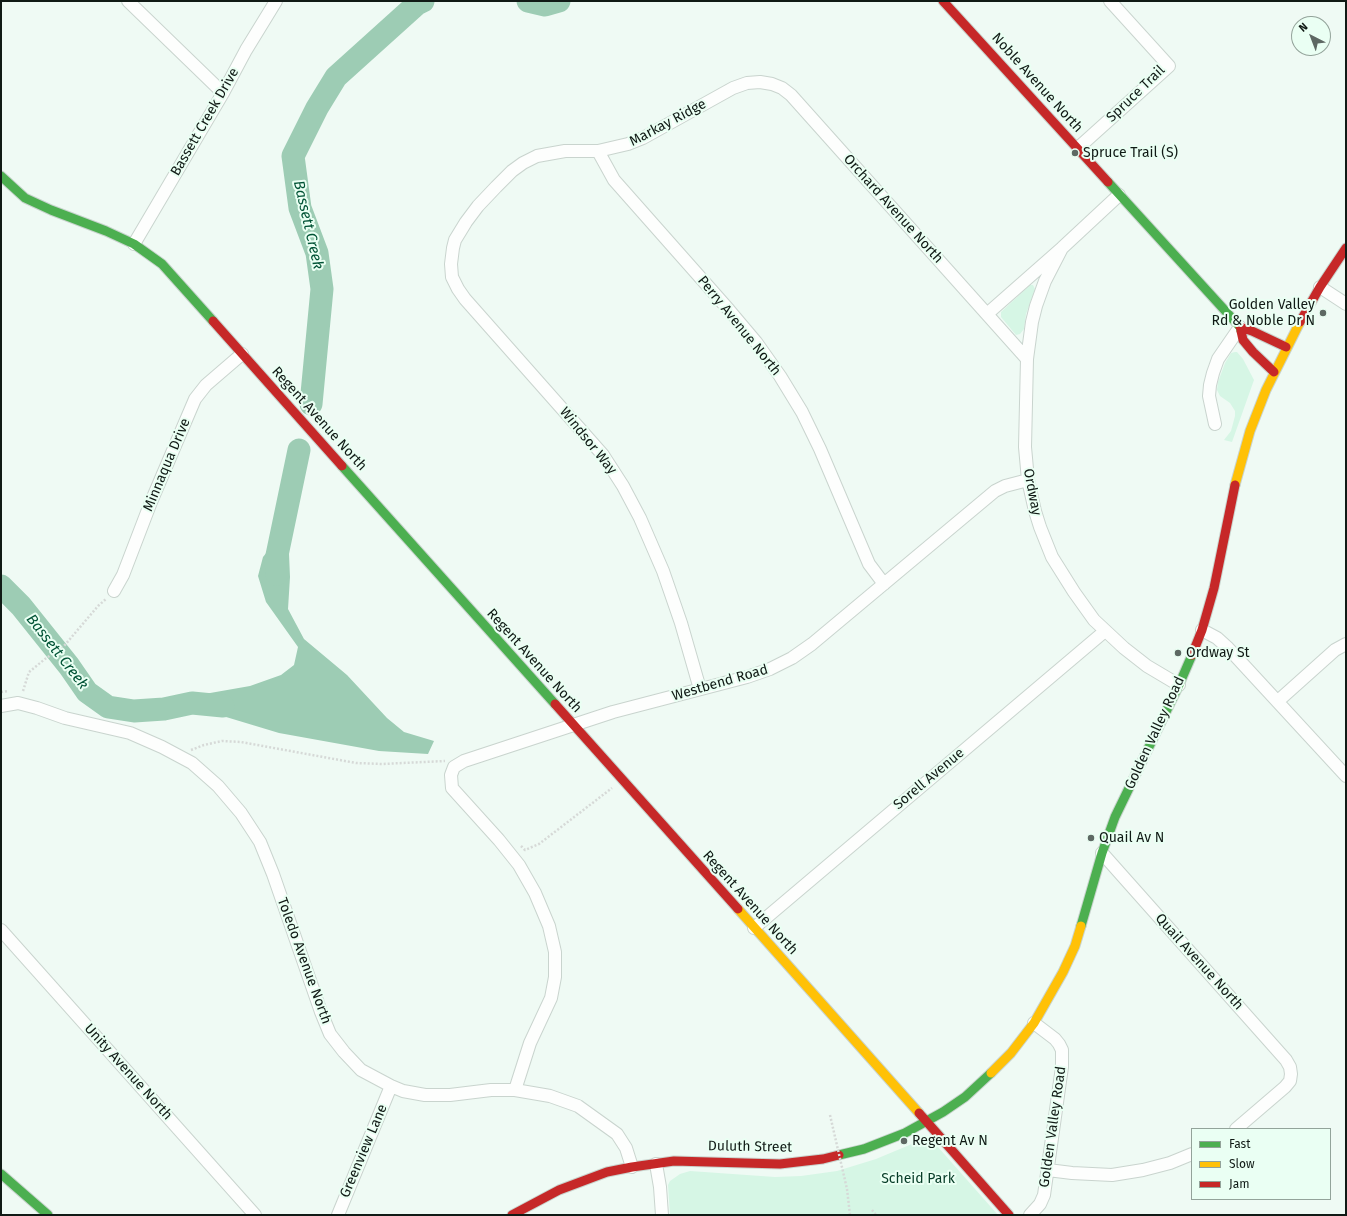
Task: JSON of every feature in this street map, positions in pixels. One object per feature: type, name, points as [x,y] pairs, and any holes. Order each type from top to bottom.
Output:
[{"type":"main road","name":"Noble Avenue North","points":[[943,1],[1240,327],[1244,340],[1253,352],[1274,372]]},
{"type":"main road","name":"Regent Avenue North","points":[[1,176],[25,198],[134,244],[162,264],[1009,1215]]},
{"type":"main road","name":"Golden Valley Road","points":[[1034,1023],[1063,972],[1075,946],[1102,853],[1115,817],[1178,685],[1202,630],[1214,588],[1232,496],[1250,431],[1286,346],[1320,287],[1346,248]]},
{"type":"main road","name":"Noble Avenue North","points":[[1240,327],[1286,346]]},
{"type":"main road","name":"Duluth Street","points":[[512,1215],[521,1212],[559,1190],[607,1172],[632,1167],[674,1161],[780,1164],[823,1159],[864,1149],[905,1133],[927,1122],[965,1097],[1011,1053],[1034,1023]]},
{"type":"main road","points":[[1,1174],[48,1215]]},
{"type":"street","points":[[128,1],[223,93]]},
{"type":"street","name":"Bassett Creek Drive","points":[[134,244],[276,1]]},
{"type":"street","name":"Spruce Trail","points":[[1078,148],[1169,66],[1110,1]]},
{"type":"street","name":"Orchard Avenue North","points":[[747,83],[760,82],[772,84],[782,88],[791,95],[1027,359]]},
{"type":"street","name":"Markay Ridge","points":[[451,264],[453,248],[466,222],[478,206],[512,171],[523,163],[537,156],[550,153],[598,151],[628,144],[643,138],[733,88],[747,83]]},
{"type":"street","name":"Perry Avenue North","points":[[598,151],[614,180],[729,310],[756,342],[780,376],[802,412],[820,449],[869,564],[884,584]]},
{"type":"street","name":"Ordway","points":[[986,314],[1062,248],[1119,195]]},
{"type":"street","name":"Ordway","points":[[1062,248],[1045,281],[1036,306],[1032,322],[1027,359],[1024,432],[1028,480],[1040,527],[1052,557],[1074,592],[1105,631],[1147,666],[1178,685]]},
{"type":"street","name":"Windsor Way","points":[[451,264],[452,277],[465,299],[603,455],[623,486],[640,518],[666,578],[681,623],[700,690]]},
{"type":"street","points":[[1320,287],[1346,304]]},
{"type":"street","points":[[1215,424],[1209,396],[1213,373],[1221,355],[1240,327]]},
{"type":"street","name":"Minnaqua Drive","points":[[114,592],[123,575],[151,502],[195,399],[206,385],[242,354]]},
{"type":"street","name":"Westbend Road","points":[[454,767],[464,761],[613,712],[747,677],[770,669],[792,658],[812,644],[995,491],[1005,486],[1028,480]]},
{"type":"street","points":[[1202,630],[1216,638],[1228,648],[1346,776]]},
{"type":"street","name":"Sorell Avenue","points":[[754,928],[1105,631]]},
{"type":"street","points":[[1278,701],[1335,650],[1346,644]]},
{"type":"street","name":"Toledo Avenue North","points":[[1,706],[18,703],[65,718],[130,733],[162,746],[192,763],[218,786],[241,813],[260,842],[273,874],[330,1034],[361,1070],[403,1091],[425,1095],[450,1095],[491,1090],[515,1090],[550,1096],[578,1106],[617,1134],[626,1148],[632,1167]]},
{"type":"street","points":[[454,767],[451,775],[452,788],[500,840],[519,866],[535,893],[549,926],[555,952],[555,977],[551,998],[530,1043],[515,1090]]},
{"type":"street","name":"Quail Avenue North","points":[[1102,853],[1286,1060],[1290,1067],[1290,1081],[1286,1087],[1237,1128]]},
{"type":"street","name":"Unity Avenue North","points":[[1,930],[255,1215]]},
{"type":"street","name":"Golden Valley Road","points":[[1030,1215],[1040,1204],[1044,1195],[1063,1058],[1062,1050],[1056,1038],[1034,1023]]},
{"type":"street","name":"Greenview Lane","points":[[338,1215],[391,1086]]},
{"type":"street","points":[[1048,1170],[1112,1175],[1143,1170],[1170,1163],[1191,1154]]},
{"type":"street","points":[[656,1164],[662,1215]]},
{"type":"path","points":[[23,691],[29,672],[45,658],[64,646],[98,606],[114,592]]},
{"type":"path","points":[[1,692],[9,691]]},
{"type":"path","points":[[16,691],[23,691],[29,694]]},
{"type":"path","points":[[186,747],[191,750],[222,741],[241,742],[356,763],[397,764],[448,761],[454,767]]},
{"type":"path","points":[[520,845],[525,850],[539,844],[614,787]]},
{"type":"path","points":[[830,1114],[847,1189],[850,1215]]},
{"type":"path","points":[[872,1210],[876,1215]]},
{"type":"green space","points":[[1030,285],[1033,285],[1035,289],[1026,314],[1024,329],[1020,334],[1016,335],[1001,317],[1001,312]]},
{"type":"green space","points":[[1237,352],[1243,359],[1254,380],[1232,442],[1224,440],[1231,431],[1235,411],[1230,403],[1220,396],[1217,390],[1218,382],[1225,363],[1231,353]]},
{"type":"green space","name":"Scheid Park","points":[[930,1138],[998,1215],[670,1215],[668,1185],[670,1181],[680,1174],[690,1171],[775,1177],[801,1176],[837,1171],[876,1159]]},
{"type":"shaded area","points":[[276,541],[289,554],[290,577],[288,609],[304,639],[347,675],[387,718],[404,732],[434,741],[428,754],[379,751],[279,733],[193,707],[193,696],[250,686],[281,675],[294,665],[298,647],[266,602],[258,576],[263,557]]},
{"type":"waterway","name":"Bassett Creek","points":[[311,404],[322,289],[317,253],[300,208],[293,156],[317,108],[336,77],[417,4],[423,1]]},
{"type":"waterway","name":"Bassett Creek","points":[[528,1],[545,5],[559,1]]},
{"type":"waterway","name":"Bassett Creek","points":[[277,574],[276,560],[299,450]]},
{"type":"waterway","name":"Bassett Creek","points":[[1,586],[21,606],[69,666],[87,692],[108,707],[134,711],[164,709],[192,703],[223,706]]},
{"type":"traffic: fast","points":[[1,176],[25,198],[134,244],[162,264],[213,321]]},
{"type":"traffic: fast","points":[[1108,182],[1240,327],[1241,331]]},
{"type":"traffic: fast","points":[[342,466],[555,704]]},
{"type":"traffic: fast","points":[[1081,926],[1102,853],[1115,817],[1192,655]]},
{"type":"traffic: fast","points":[[839,1155],[864,1149],[905,1133],[943,1112],[965,1097],[991,1073]]},
{"type":"traffic: fast","points":[[1,1174],[48,1215]]},
{"type":"traffic: slow","points":[[1235,485],[1250,431],[1266,390],[1300,322]]},
{"type":"traffic: slow","points":[[738,909],[919,1113]]},
{"type":"traffic: slow","points":[[991,1073],[1011,1053],[1034,1023],[1063,972],[1075,946],[1081,926]]},
{"type":"traffic: jam","points":[[943,1],[1108,182]]},
{"type":"traffic: jam","points":[[1300,322],[1320,287],[1346,248]]},
{"type":"traffic: jam","points":[[213,321],[342,466]]},
{"type":"traffic: jam","points":[[1240,327],[1286,347]]},
{"type":"traffic: jam","points":[[1241,331],[1243,340],[1274,372]]},
{"type":"traffic: jam","points":[[1192,655],[1202,630],[1214,588],[1235,485]]},
{"type":"traffic: jam","points":[[555,704],[738,909]]},
{"type":"traffic: jam","points":[[919,1113],[1009,1215]]},
{"type":"traffic: jam","points":[[512,1215],[559,1190],[607,1172],[632,1167],[674,1161],[780,1164],[823,1159],[839,1155]]},
{"type":"place","name":"Spruce Trail (S)","points":[[1075,153]]},
{"type":"place","name":"Golden Valley Rd & Noble Dr N","points":[[1323,313]]},
{"type":"place","name":"Ordway St","points":[[1178,653]]},
{"type":"place","name":"Quail Av N","points":[[1091,838]]},
{"type":"place","name":"Regent Av N","points":[[904,1141]]}]
